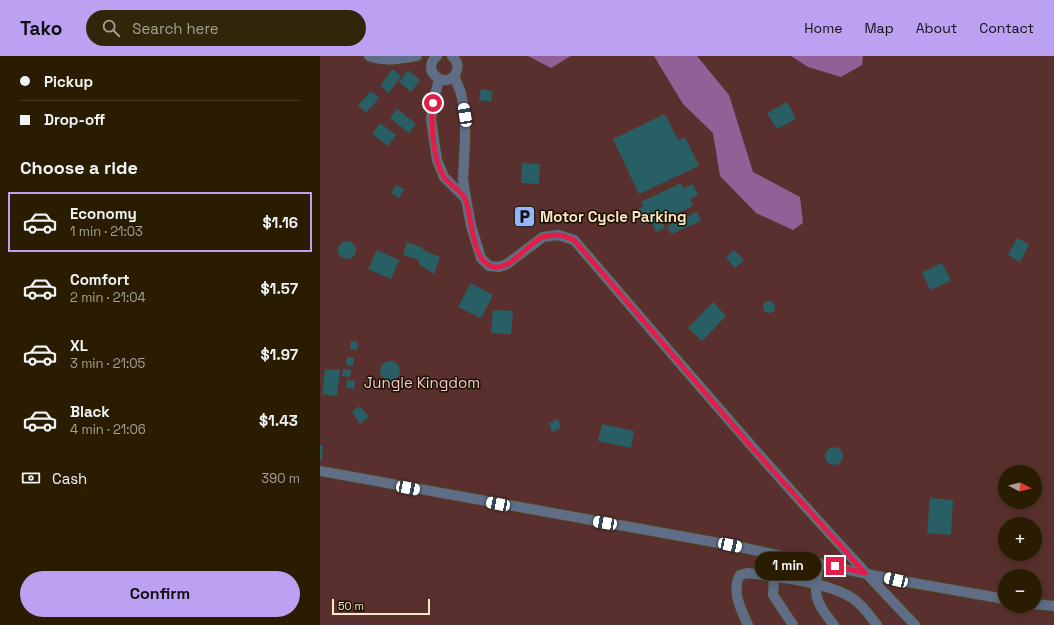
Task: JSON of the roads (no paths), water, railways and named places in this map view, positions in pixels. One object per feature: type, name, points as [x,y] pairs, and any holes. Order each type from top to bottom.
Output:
[{"type":"street","points":[[369,56],[379,60],[389,60],[417,56]]},
{"type":"street","points":[[433,56],[431,67],[435,76],[444,80],[450,79],[454,76],[458,67],[457,62],[452,56]]},
{"type":"street","points":[[454,76],[461,93],[465,115],[463,179],[471,226],[481,258],[489,266],[499,267],[507,264],[543,237],[558,234],[574,240],[749,444],[865,573],[915,625]]},
{"type":"street","points":[[439,79],[431,119],[437,160],[444,177],[466,199]]},
{"type":"street","points":[[320,471],[730,545],[896,580],[998,598]]},
{"type":"street","points":[[820,563],[816,584],[816,598],[818,605],[834,625]]},
{"type":"street","points":[[748,625],[738,600],[736,581],[740,575],[748,572],[816,584],[842,593],[852,598],[877,625]]},
{"type":"street","points":[[774,577],[773,595],[793,625]]},
{"type":"street","points":[[889,598],[896,580]]},
{"type":"street","points":[[1042,605],[1054,606]]},
{"type":"place","name":"Motor Cycle Parking","points":[[524,217]]},
{"type":"park label","name":"Jungle Kingdom","points":[[422,383]]}]
